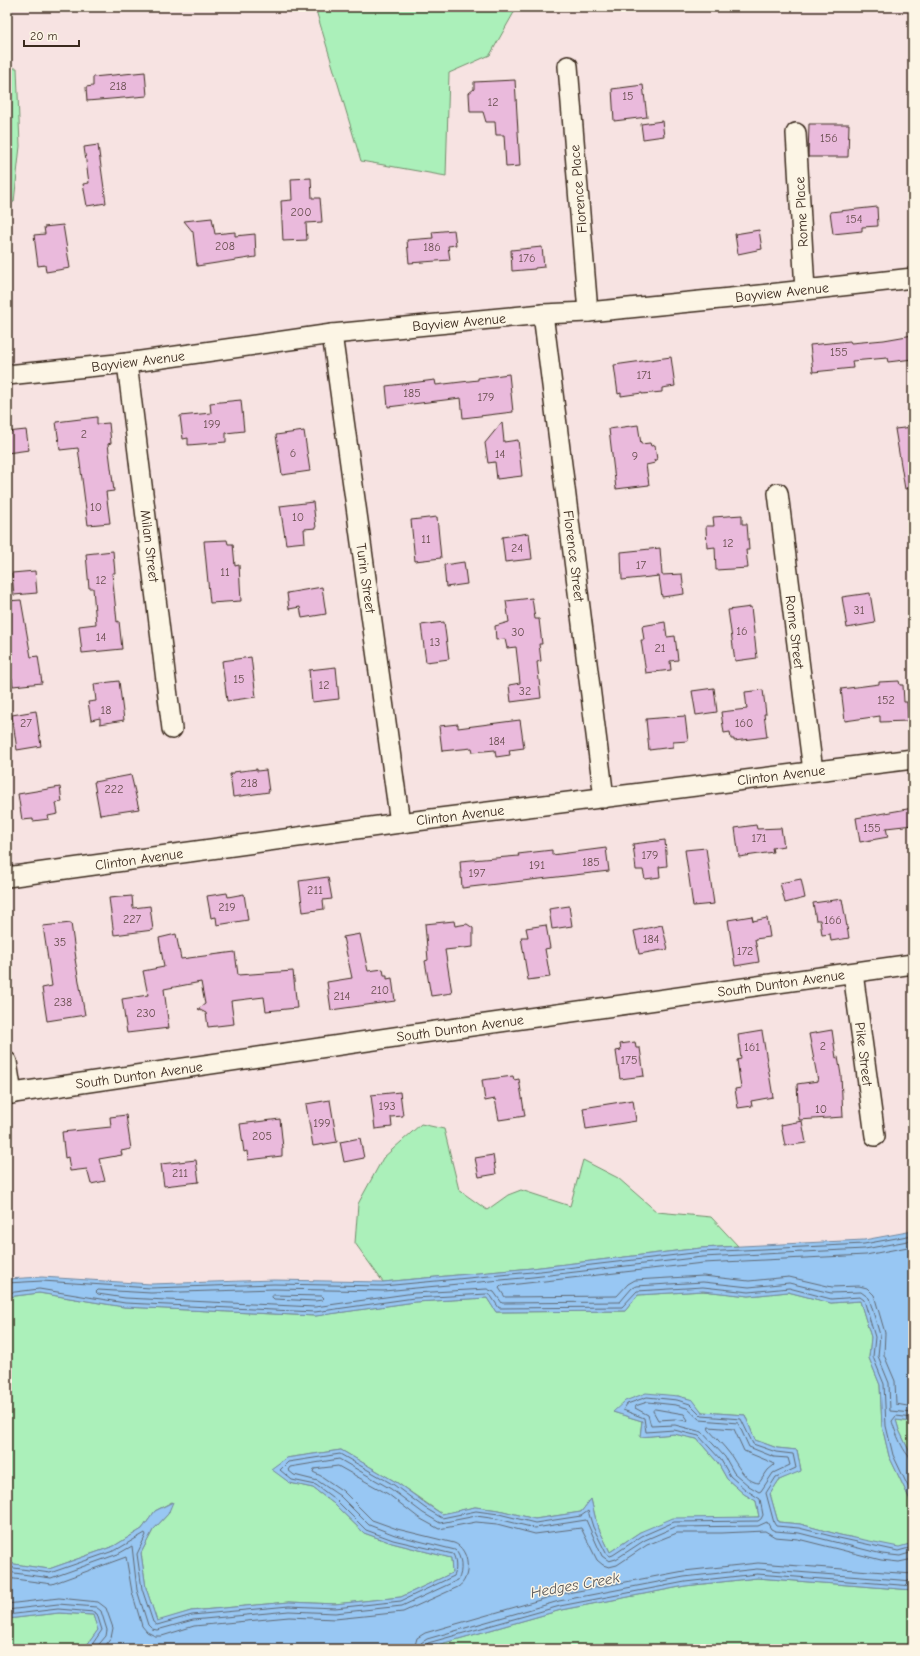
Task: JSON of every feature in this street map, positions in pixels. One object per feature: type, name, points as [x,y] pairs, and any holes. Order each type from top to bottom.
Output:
[{"type":"street","name":"Florence Place","points":[[568,66],[588,312]]},
{"type":"street","name":"Rome Place","points":[[796,133],[805,290]]},
{"type":"street","name":"Bayview Avenue","points":[[7,375],[127,364],[332,334],[543,314],[588,312],[913,278]]},
{"type":"street","name":"Florence Street","points":[[543,314],[604,798]]},
{"type":"street","name":"Turin Street","points":[[332,334],[400,823]]},
{"type":"street","name":"Milan Street","points":[[127,364],[172,729]]},
{"type":"street","name":"Rome Street","points":[[778,493],[813,771]]},
{"type":"street","name":"Clinton Avenue","points":[[7,877],[400,823],[913,759]]},
{"type":"street","name":"South Dunton Avenue","points":[[10,1094],[422,1033],[913,964]]},
{"type":"street","name":"Pike Street","points":[[853,973],[875,1136]]},
{"type":"street","points":[[7,1062],[10,1094]]},
{"type":"green space","points":[[315,7],[517,7],[490,55],[449,73],[446,176],[361,161]]},
{"type":"green space","points":[[7,68],[17,68],[20,146],[14,202],[7,203]]},
{"type":"green space","points":[[421,1124],[444,1129],[459,1190],[487,1210],[508,1195],[521,1190],[570,1206],[583,1160],[618,1178],[657,1212],[711,1217],[738,1246],[701,1248],[532,1268],[383,1282],[355,1243],[358,1204],[383,1158]]},
{"type":"green space","points":[[703,1291],[749,1296],[788,1292],[831,1303],[860,1301],[871,1337],[869,1358],[880,1385],[882,1426],[889,1456],[913,1506],[913,1543],[899,1548],[840,1535],[800,1524],[778,1522],[770,1494],[779,1480],[801,1470],[797,1450],[777,1448],[755,1440],[745,1415],[702,1412],[692,1400],[678,1396],[613,1412],[642,1421],[640,1437],[674,1434],[697,1439],[718,1463],[727,1479],[744,1494],[756,1501],[759,1517],[722,1518],[640,1532],[610,1552],[597,1525],[591,1499],[581,1512],[535,1519],[499,1510],[475,1507],[442,1514],[396,1482],[341,1450],[286,1458],[272,1469],[290,1483],[313,1488],[333,1503],[364,1533],[392,1543],[451,1558],[452,1573],[401,1597],[335,1604],[289,1602],[191,1611],[157,1622],[146,1588],[141,1553],[153,1530],[168,1514],[172,1502],[155,1511],[142,1529],[114,1546],[49,1569],[7,1563],[7,1297],[39,1293],[124,1307],[315,1316],[415,1302],[487,1298],[496,1312],[625,1311],[638,1295]]},
{"type":"green space","points":[[896,1420],[913,1422],[913,1459],[899,1430]]},
{"type":"green space","points":[[757,1578],[913,1590],[913,1649],[423,1649],[561,1610],[685,1586]]},
{"type":"green space","points":[[59,1613],[93,1615],[98,1630],[84,1649],[7,1649],[7,1619]]},
{"type":"water","points":[[913,1231],[913,1422],[896,1420],[899,1430],[913,1459],[913,1506],[889,1456],[882,1426],[880,1385],[869,1358],[871,1337],[860,1301],[831,1303],[788,1292],[749,1296],[703,1291],[638,1295],[625,1311],[496,1312],[487,1298],[415,1302],[316,1316],[124,1307],[39,1293],[7,1297],[7,1279],[42,1277],[151,1284],[274,1280],[383,1282],[532,1268],[701,1248],[864,1240]]},
{"type":"water","name":"Hedges Creek","points":[[646,1393],[678,1396],[693,1400],[702,1412],[745,1415],[755,1440],[777,1448],[797,1450],[801,1471],[779,1480],[770,1494],[778,1522],[800,1524],[840,1535],[899,1547],[913,1543],[913,1590],[757,1578],[685,1586],[561,1610],[423,1649],[84,1649],[98,1630],[93,1615],[59,1613],[7,1619],[7,1563],[49,1569],[114,1546],[142,1529],[155,1511],[173,1502],[168,1514],[153,1530],[141,1553],[146,1588],[157,1621],[191,1611],[289,1602],[335,1604],[401,1597],[452,1573],[451,1558],[392,1543],[364,1533],[333,1503],[313,1488],[290,1483],[271,1469],[286,1458],[341,1450],[396,1482],[442,1514],[475,1507],[499,1510],[535,1519],[581,1512],[591,1499],[597,1525],[610,1552],[640,1532],[673,1518],[759,1517],[756,1501],[744,1494],[727,1479],[718,1463],[697,1439],[674,1434],[640,1437],[642,1421],[613,1412],[625,1401]]},
{"type":"building","points":[[145,72],[147,96],[87,101],[86,87],[93,86],[93,77]]},
{"type":"building","points":[[515,80],[520,166],[506,167],[504,135],[496,135],[495,122],[486,122],[483,112],[470,112],[469,93],[474,89],[474,82]]},
{"type":"building","points":[[643,85],[647,117],[614,121],[612,89]]},
{"type":"building","points":[[662,121],[664,136],[643,139],[641,124]]},
{"type":"building","points":[[809,124],[849,124],[848,157],[808,157]]},
{"type":"building","points":[[98,145],[106,203],[87,206],[83,184],[89,183],[84,147]]},
{"type":"building","points":[[311,178],[312,198],[320,198],[322,222],[306,223],[307,240],[283,241],[281,201],[292,200],[291,179]]},
{"type":"building","points":[[877,207],[878,226],[862,227],[862,231],[833,234],[830,212]]},
{"type":"building","points":[[212,218],[215,234],[235,232],[235,236],[255,234],[256,257],[197,266],[193,232],[184,221]]},
{"type":"building","points":[[63,225],[70,268],[46,272],[45,265],[38,266],[34,235],[45,234],[44,227]]},
{"type":"building","points":[[454,230],[456,245],[448,246],[450,260],[409,263],[407,240],[433,238],[432,232]]},
{"type":"building","points":[[759,230],[762,249],[738,254],[735,234]]},
{"type":"building","points":[[542,247],[544,267],[512,271],[511,250]]},
{"type":"building","points":[[913,335],[913,359],[888,362],[887,358],[852,361],[853,368],[813,372],[810,345],[850,341],[851,343],[884,340]]},
{"type":"building","points":[[671,357],[675,386],[662,388],[662,392],[621,396],[621,393],[618,394],[614,365]]},
{"type":"building","points":[[509,374],[513,412],[463,418],[461,398],[388,407],[386,386],[435,380],[436,385],[478,380],[478,378]]},
{"type":"building","points":[[241,400],[244,431],[226,433],[226,442],[188,445],[188,438],[183,439],[180,416],[211,413],[210,403]]},
{"type":"building","points":[[97,417],[97,424],[109,423],[111,443],[108,444],[114,491],[106,492],[110,523],[88,525],[78,448],[60,450],[56,422]]},
{"type":"building","points":[[502,422],[504,442],[518,440],[522,476],[497,479],[495,462],[488,463],[485,443]]},
{"type":"building","points":[[638,425],[641,444],[650,443],[651,446],[655,445],[657,460],[654,460],[655,463],[646,465],[649,485],[616,489],[609,429]]},
{"type":"building","points":[[913,427],[913,488],[905,489],[895,429]]},
{"type":"building","points":[[26,430],[29,450],[7,453],[7,432]]},
{"type":"building","points":[[304,431],[310,471],[282,475],[276,435]]},
{"type":"building","points":[[313,502],[316,528],[304,529],[305,542],[286,544],[280,506]]},
{"type":"building","points":[[742,515],[742,524],[747,524],[749,550],[746,550],[748,568],[716,570],[715,547],[707,548],[706,526],[714,526],[713,517]]},
{"type":"building","points":[[437,517],[441,558],[415,561],[411,520]]},
{"type":"building","points":[[529,533],[532,559],[505,562],[502,537]]},
{"type":"building","points":[[227,540],[228,544],[233,544],[235,566],[239,565],[241,601],[210,603],[204,541]]},
{"type":"building","points":[[660,548],[662,575],[682,574],[684,594],[662,597],[659,576],[622,580],[621,552]]},
{"type":"building","points":[[113,551],[115,573],[112,573],[117,622],[119,621],[122,649],[82,653],[79,626],[96,624],[93,588],[89,588],[86,554]]},
{"type":"building","points":[[464,562],[467,584],[446,587],[444,565]]},
{"type":"building","points":[[35,571],[37,593],[14,595],[12,573]]},
{"type":"building","points":[[322,587],[326,614],[302,618],[300,607],[289,609],[287,593]]},
{"type":"building","points":[[870,593],[875,623],[847,628],[842,597]]},
{"type":"building","points":[[532,598],[535,619],[539,619],[542,644],[539,644],[541,661],[537,662],[541,698],[511,702],[509,685],[520,683],[516,647],[507,648],[505,639],[496,640],[495,626],[509,622],[506,601]]},
{"type":"building","points":[[21,600],[31,657],[38,656],[42,683],[13,686],[12,678],[7,679],[7,601]]},
{"type":"building","points":[[751,607],[757,658],[735,661],[728,610]]},
{"type":"building","points":[[444,622],[449,659],[426,662],[421,625]]},
{"type":"building","points":[[665,622],[667,637],[675,636],[678,660],[670,661],[671,670],[646,673],[641,640],[644,640],[642,626]]},
{"type":"building","points":[[251,657],[256,697],[227,701],[222,661]]},
{"type":"building","points":[[336,667],[339,699],[312,702],[309,670]]},
{"type":"building","points":[[119,681],[124,720],[100,724],[100,718],[91,720],[88,702],[96,701],[94,684]]},
{"type":"building","points":[[899,681],[900,685],[903,685],[904,702],[907,702],[908,721],[880,722],[880,716],[845,721],[841,689],[879,684],[879,682]]},
{"type":"building","points":[[714,688],[717,712],[696,715],[692,691]]},
{"type":"building","points":[[763,690],[767,737],[734,741],[734,739],[731,739],[730,732],[724,733],[721,712],[747,709],[745,692]]},
{"type":"building","points":[[36,711],[41,746],[17,750],[12,715]]},
{"type":"building","points":[[685,716],[688,741],[673,742],[673,747],[649,750],[646,719]]},
{"type":"building","points":[[520,720],[524,748],[509,750],[510,755],[496,757],[495,750],[473,752],[472,748],[442,751],[439,726],[458,724],[458,728]]},
{"type":"building","points":[[257,769],[257,771],[266,770],[269,792],[233,797],[230,774],[233,774],[233,772]]},
{"type":"building","points":[[131,775],[139,809],[100,815],[94,782]]},
{"type":"building","points":[[60,787],[62,802],[56,803],[58,814],[48,816],[49,819],[33,821],[33,819],[22,820],[18,794]]},
{"type":"building","points":[[913,808],[913,825],[886,828],[888,837],[860,842],[856,818]]},
{"type":"building","points":[[756,825],[757,829],[781,828],[784,846],[772,848],[773,852],[739,857],[735,828]]},
{"type":"building","points":[[665,840],[667,866],[659,867],[660,877],[645,879],[643,870],[636,870],[633,844]]},
{"type":"building","points":[[606,848],[609,871],[462,888],[460,861],[519,856],[518,854],[552,850],[552,855]]},
{"type":"building","points":[[706,848],[714,904],[693,906],[685,850]]},
{"type":"building","points":[[328,877],[332,899],[323,900],[324,909],[303,912],[299,881]]},
{"type":"building","points":[[801,879],[805,898],[785,903],[780,883]]},
{"type":"building","points":[[227,893],[228,897],[244,894],[248,920],[217,925],[216,917],[211,918],[207,896]]},
{"type":"building","points":[[132,896],[133,908],[150,906],[153,930],[114,935],[109,898]]},
{"type":"building","points":[[842,899],[849,938],[831,941],[830,934],[822,935],[820,920],[816,920],[813,903]]},
{"type":"building","points":[[569,906],[572,926],[552,929],[549,909]]},
{"type":"building","points":[[752,916],[753,921],[767,918],[770,937],[755,939],[759,962],[735,966],[728,920]]},
{"type":"building","points":[[454,921],[455,926],[467,924],[473,928],[473,947],[445,950],[452,993],[431,996],[425,961],[428,960],[425,924]]},
{"type":"building","points":[[71,923],[75,959],[85,1015],[47,1021],[42,988],[52,986],[43,926]]},
{"type":"building","points":[[546,925],[550,948],[545,949],[550,977],[528,980],[521,937],[528,937],[526,928]]},
{"type":"building","points":[[662,925],[668,949],[639,954],[634,931]]},
{"type":"building","points":[[176,934],[181,959],[235,952],[238,975],[293,971],[297,1008],[266,1011],[264,997],[231,1001],[234,1024],[208,1027],[206,1013],[198,1009],[205,1004],[201,982],[164,989],[169,1028],[127,1033],[122,999],[148,995],[143,971],[164,967],[159,938]]},
{"type":"building","points":[[360,934],[368,971],[383,969],[384,975],[387,975],[387,979],[392,978],[395,1001],[331,1010],[327,982],[352,978],[343,937]]},
{"type":"building","points":[[832,1030],[836,1058],[838,1057],[841,1075],[843,1117],[799,1120],[797,1084],[818,1081],[809,1034]]},
{"type":"building","points":[[762,1031],[773,1097],[751,1101],[752,1106],[738,1108],[735,1089],[741,1088],[737,1060],[741,1059],[738,1035]]},
{"type":"building","points":[[635,1042],[636,1048],[640,1048],[644,1076],[620,1079],[616,1051],[621,1050],[620,1044]]},
{"type":"building","points":[[513,1076],[514,1080],[519,1079],[525,1116],[499,1120],[495,1099],[485,1101],[482,1080]]},
{"type":"building","points":[[400,1092],[403,1116],[391,1117],[392,1127],[375,1129],[371,1095]]},
{"type":"building","points":[[330,1100],[337,1142],[313,1146],[306,1104]]},
{"type":"building","points":[[633,1100],[636,1121],[586,1129],[583,1108]]},
{"type":"building","points":[[126,1115],[131,1149],[121,1151],[122,1155],[99,1159],[105,1181],[91,1184],[87,1169],[70,1171],[68,1157],[65,1158],[62,1132],[111,1127],[110,1117]]},
{"type":"building","points":[[280,1119],[283,1148],[282,1156],[248,1160],[247,1151],[244,1152],[240,1124]]},
{"type":"building","points":[[802,1121],[806,1143],[785,1146],[781,1125]]},
{"type":"building","points":[[360,1138],[364,1158],[344,1162],[340,1142]]},
{"type":"building","points":[[493,1155],[496,1174],[479,1177],[475,1158]]},
{"type":"building","points":[[196,1160],[199,1182],[164,1186],[161,1164]]}]
